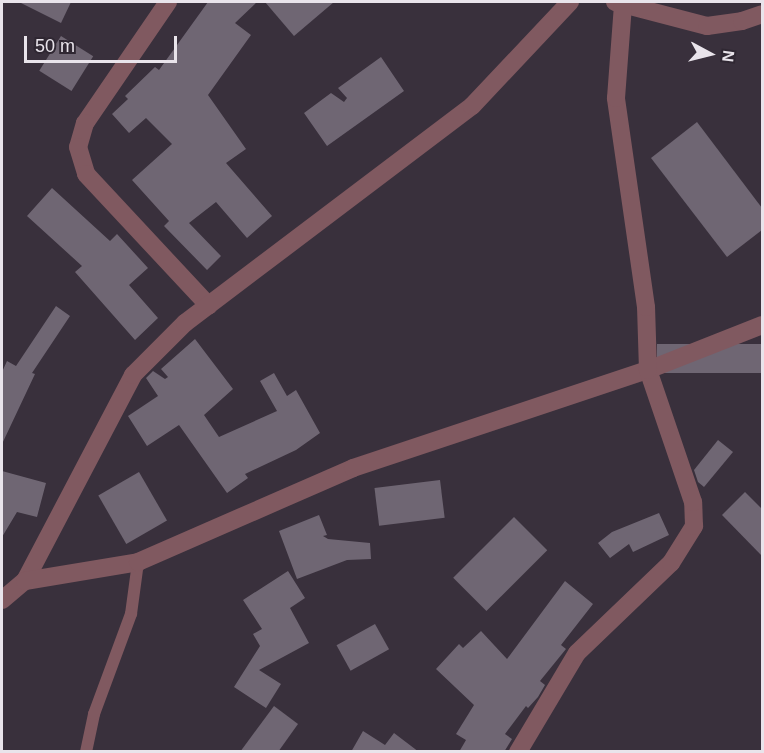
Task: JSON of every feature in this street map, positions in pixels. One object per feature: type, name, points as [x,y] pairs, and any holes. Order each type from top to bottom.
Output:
[{"type":"street","points":[[168,2],[85,123],[78,147],[86,174],[209,306]]},
{"type":"street","points":[[2,600],[25,581],[132,375],[185,323],[472,106],[570,2]]},
{"type":"street","points":[[518,752],[577,653],[671,563],[694,526],[693,502],[648,370],[646,307],[616,98],[619,3],[707,26],[742,21],[762,14]]},
{"type":"street","points":[[25,581],[138,562],[353,468],[648,370],[762,325]]},
{"type":"lane","points":[[86,752],[94,714],[131,614],[138,562]]},
{"type":"building","points":[[19,2],[71,2],[61,23]]},
{"type":"building","points":[[208,2],[257,2],[235,23],[251,35],[208,95],[246,149],[226,163],[272,216],[247,238],[216,202],[189,223],[221,256],[207,270],[164,226],[169,221],[132,180],[172,144],[146,118],[129,133],[112,114],[128,99],[125,96],[155,67],[159,70]]},
{"type":"building","points":[[265,2],[334,2],[294,36]]},
{"type":"building","points":[[61,36],[93,56],[71,91],[39,71]]},
{"type":"building","points":[[381,57],[404,91],[327,146],[304,113],[331,93],[344,102],[347,98],[338,88]]},
{"type":"building","points":[[697,122],[762,208],[762,230],[727,257],[651,158]]},
{"type":"building","points":[[52,188],[110,241],[117,234],[148,268],[129,285],[158,318],[135,340],[75,272],[82,266],[27,216]]},
{"type":"building","points":[[56,306],[70,316],[32,373],[35,374],[2,444],[2,372],[7,361],[16,366]]},
{"type":"building","points":[[195,339],[233,389],[204,415],[219,437],[277,411],[260,381],[274,373],[287,396],[296,390],[320,433],[296,450],[245,474],[248,478],[227,493],[179,425],[147,446],[128,416],[158,396],[146,378],[153,371],[165,379],[168,377],[161,369]]},
{"type":"building","points":[[657,344],[762,344],[762,373],[657,373]]},
{"type":"building","points":[[718,440],[733,452],[704,487],[698,482],[694,470]]},
{"type":"building","points":[[2,471],[46,483],[37,517],[17,512],[2,537]]},
{"type":"building","points":[[139,472],[167,520],[126,544],[98,496]]},
{"type":"building","points":[[440,480],[445,518],[379,526],[374,488]]},
{"type":"building","points":[[745,492],[762,509],[762,556],[722,515]]},
{"type":"building","points":[[659,513],[669,535],[633,552],[629,544],[610,558],[598,543],[612,532]]},
{"type":"building","points":[[319,515],[327,535],[323,536],[328,539],[370,543],[371,559],[347,560],[297,579],[279,531]]},
{"type":"building","points":[[514,517],[547,550],[486,611],[453,578]]},
{"type":"building","points":[[288,571],[305,598],[290,608],[309,643],[259,670],[281,684],[266,708],[234,687],[260,646],[253,634],[262,629],[243,600]]},
{"type":"building","points":[[565,581],[593,604],[561,645],[566,649],[540,681],[545,685],[538,697],[528,708],[526,706],[505,734],[512,739],[504,752],[459,752],[466,740],[456,734],[474,705],[436,669],[459,644],[463,648],[481,631],[507,659]]},
{"type":"building","points":[[375,624],[389,649],[351,671],[337,645]]},
{"type":"building","points":[[274,706],[298,724],[278,752],[240,752]]},
{"type":"building","points":[[363,731],[385,745],[394,733],[419,752],[351,752]]}]
